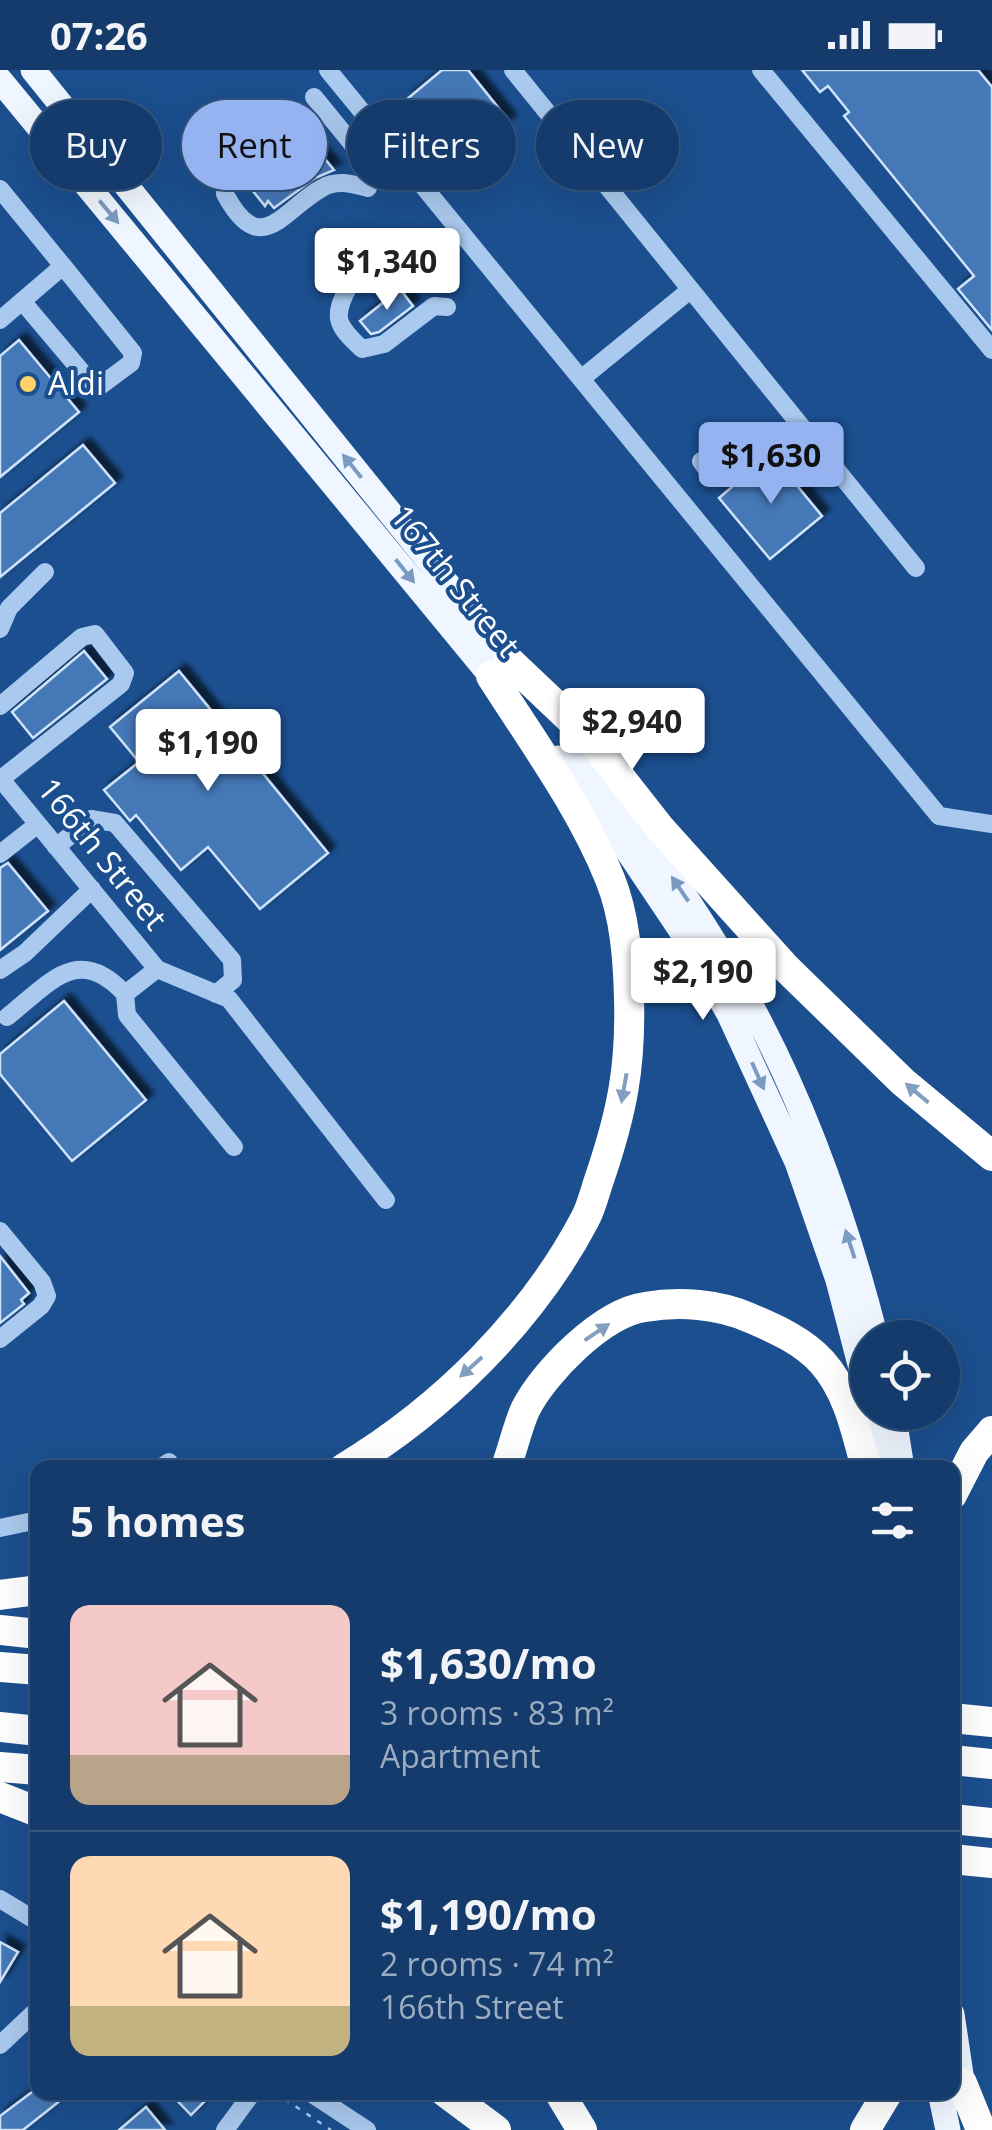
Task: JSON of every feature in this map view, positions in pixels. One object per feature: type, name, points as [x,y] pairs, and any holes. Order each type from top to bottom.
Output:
[{"type":"highway","points":[[500,668],[587,735],[660,828],[786,968],[904,1082],[992,1156]]},
{"type":"highway","points":[[355,1460],[424,1410],[491,1349],[543,1287],[586,1217],[617,1127],[630,1053],[628,951],[612,881],[500,668]]},
{"type":"highway","points":[[508,1460],[526,1409],[557,1362],[599,1328],[641,1307],[699,1305],[737,1312],[784,1332],[822,1362],[848,1403],[864,1460]]},
{"type":"highway","points":[[960,1480],[974,1452],[992,1430]]},
{"type":"highway","points":[[0,1596],[30,1591]]},
{"type":"highway","points":[[0,1630],[30,1633]]},
{"type":"highway","points":[[0,1667],[30,1669]]},
{"type":"highway","points":[[960,1719],[992,1722]]},
{"type":"highway","points":[[0,1727],[30,1730]]},
{"type":"highway","points":[[960,1761],[992,1764]]},
{"type":"highway","points":[[0,1767],[30,1769]]},
{"type":"highway","points":[[0,1796],[30,1809]]},
{"type":"highway","points":[[960,1820],[992,1822]]},
{"type":"highway","points":[[960,1860],[992,1863]]},
{"type":"highway","points":[[456,2100],[496,2130]]},
{"type":"highway","points":[[563,2100],[582,2130]]},
{"type":"highway","points":[[865,2130],[883,2100]]},
{"type":"highway","points":[[960,2100],[981,2130]]},
{"type":"main road","name":"167th Street","points":[[33,70],[500,668],[680,929],[729,1014],[796,1162],[850,1326]]},
{"type":"main road","name":"167th Street","points":[[5,80],[640,829],[748,999],[820,1152],[872,1320]]},
{"type":"main road","points":[[874,1430],[880,1460]]},
{"type":"main road","points":[[896,1430],[901,1460]]},
{"type":"main road","points":[[948,2130],[950,2100]]},
{"type":"main road","points":[[957,2100],[971,2130]]},
{"type":"street","points":[[328,70],[939,816],[992,824]]},
{"type":"street","points":[[513,70],[916,568]]},
{"type":"street","points":[[760,70],[992,350]]},
{"type":"street","points":[[327,116],[374,183],[327,185]]},
{"type":"street","points":[[0,189],[123,337],[133,353],[132,363],[100,386],[87,378],[22,301]]},
{"type":"street","points":[[225,190],[244,220],[266,229],[319,190]]},
{"type":"street","points":[[0,320],[63,266]]},
{"type":"street","points":[[349,286],[338,307],[338,320],[362,349],[384,344],[434,306],[447,306]]},
{"type":"street","points":[[581,379],[690,290]]},
{"type":"street","points":[[700,461],[708,472],[724,474],[760,444]]},
{"type":"street","points":[[0,629],[9,608],[46,572]]},
{"type":"street","points":[[0,706],[82,636],[95,634],[126,672],[121,684],[0,779]]},
{"type":"street","name":"166th Street","points":[[0,779],[157,969]]},
{"type":"street","points":[[56,847],[91,818],[115,823],[232,960],[233,980],[216,994]]},
{"type":"street","points":[[0,854],[38,824]]},
{"type":"street","points":[[0,970],[92,890]]},
{"type":"street","points":[[8,1017],[58,976],[89,967],[107,974],[125,994],[127,1015],[134,1027],[234,1147]]},
{"type":"street","points":[[125,994],[157,969],[230,1000],[386,1200]]},
{"type":"street","points":[[0,1231],[42,1282],[47,1296],[41,1306],[0,1339]]},
{"type":"street","points":[[0,1528],[30,1522]]},
{"type":"street","points":[[0,1898],[30,1917]]},
{"type":"street","points":[[0,2046],[30,2018]]},
{"type":"street","points":[[225,2130],[247,2100]]},
{"type":"street","points":[[321,2100],[367,2130]]},
{"type":"path","points":[[286,2100],[332,2130]]},
{"type":"building","points":[[442,70],[468,70],[492,100],[406,100]]},
{"type":"building","points":[[802,70],[978,70],[992,87],[992,330],[958,289],[974,276],[844,116],[849,112],[828,86],[820,92]]},
{"type":"building","points":[[252,190],[299,190],[274,208],[268,201],[265,206]]},
{"type":"building","points":[[400,289],[413,306],[371,334],[360,321]]},
{"type":"building","name":"Aldi","points":[[19,340],[79,412],[0,477],[0,356]]},
{"type":"building","points":[[83,445],[115,483],[0,577],[0,513]]},
{"type":"building","points":[[771,454],[822,516],[770,559],[719,498]]},
{"type":"building","points":[[84,651],[107,679],[33,738],[12,712]]},
{"type":"building","points":[[179,671],[328,853],[260,909],[208,847],[181,870],[136,815],[130,821],[104,790],[139,762],[110,727]]},
{"type":"building","points":[[8,863],[48,911],[0,950],[0,868]]},
{"type":"building","points":[[64,1001],[146,1100],[72,1161],[0,1074],[0,1054]]},
{"type":"building","points":[[0,1256],[29,1293],[21,1300],[24,1304],[0,1323]]},
{"type":"building","points":[[0,1942],[18,1952],[0,1982]]},
{"type":"building","points":[[30,2094],[30,2100],[61,2100],[23,2130],[0,2130],[0,2116]]},
{"type":"building","points":[[177,2100],[206,2100],[191,2115]]},
{"type":"building","points":[[146,2107],[165,2130],[119,2130]]},
{"type":"place","name":"Aldi","points":[[28,384]]}]
